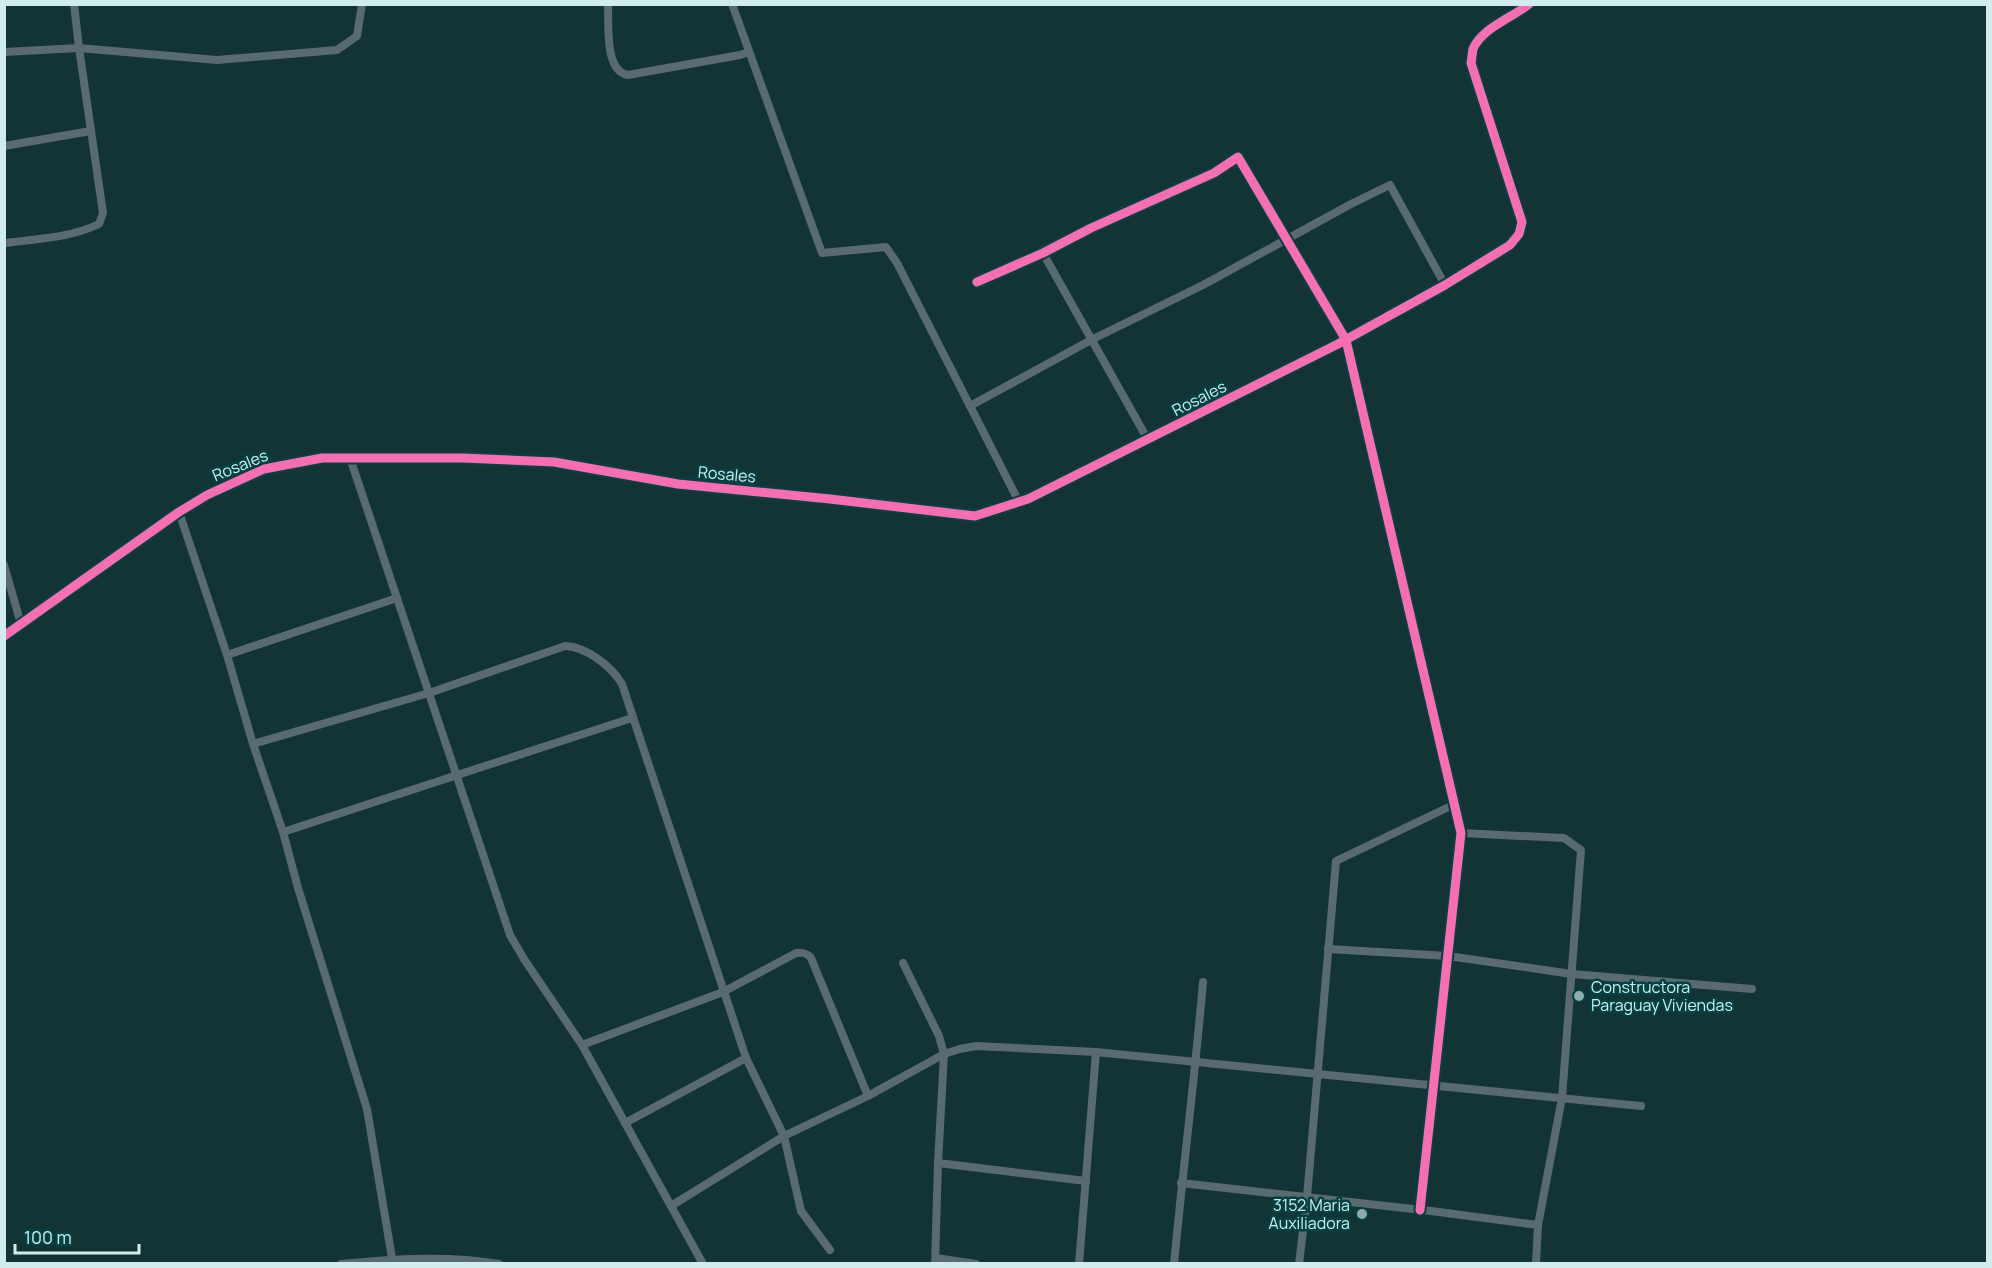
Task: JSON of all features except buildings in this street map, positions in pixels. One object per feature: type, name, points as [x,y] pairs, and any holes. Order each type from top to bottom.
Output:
[{"type":"street","points":[[4,243],[58,236],[89,228],[99,224],[103,213],[74,4]]},
{"type":"street","points":[[4,52],[79,48],[217,60],[337,50],[357,36],[362,4]]},
{"type":"street","points":[[608,4],[611,56],[617,70],[622,74],[628,75],[740,56],[749,52]]},
{"type":"street","points":[[732,4],[822,252],[886,247],[897,264],[1019,502]]},
{"type":"street","name":"Rosales","points":[[4,636],[179,512],[207,495],[264,469],[322,458],[462,458],[554,462],[678,484],[975,516],[1028,500],[1346,340],[1445,285],[1510,245],[1519,234],[1522,222],[1471,63],[1473,49],[1487,32],[1529,4]]},
{"type":"street","points":[[4,146],[91,131]]},
{"type":"street","points":[[977,282],[1043,253],[1090,228],[1214,173],[1238,157],[1346,340],[1461,832],[1420,1210]]},
{"type":"street","points":[[970,406],[1093,339],[1203,285],[1390,185],[1445,285]]},
{"type":"street","points":[[1043,253],[1148,440]]},
{"type":"street","points":[[350,458],[510,935],[582,1045],[703,1263]]},
{"type":"street","points":[[179,512],[227,656],[253,744],[284,832],[298,888],[367,1109],[393,1261]]},
{"type":"street","points":[[4,565],[21,624]]},
{"type":"street","points":[[227,656],[397,598]]},
{"type":"street","points":[[253,744],[429,693],[565,646],[576,647],[612,670],[622,684],[746,1058],[784,1136],[801,1211],[830,1250]]},
{"type":"street","points":[[284,832],[632,718]]},
{"type":"street","points":[[1299,1263],[1336,861],[1455,804]]},
{"type":"street","points":[[1461,832],[1564,838],[1581,850],[1562,1098],[1538,1225],[1536,1263]]},
{"type":"street","points":[[1328,949],[1448,956],[1572,974],[1752,989]]},
{"type":"street","points":[[582,1045],[723,992],[796,953],[802,952],[811,958],[868,1096]]},
{"type":"street","points":[[903,963],[939,1035],[944,1054],[935,1261],[976,1263]]},
{"type":"street","points":[[1174,1263],[1203,982]]},
{"type":"street","points":[[671,1206],[784,1136],[868,1096],[944,1054],[960,1048],[976,1046],[1096,1052],[1641,1106]]},
{"type":"street","points":[[1079,1263],[1096,1052]]},
{"type":"street","points":[[625,1123],[746,1058]]},
{"type":"street","points":[[938,1163],[1086,1181]]},
{"type":"street","points":[[1181,1183],[1538,1225]]},
{"type":"street","points":[[341,1263],[459,1259],[499,1263]]},
{"type":"cycle path","points":[[4,636],[179,512],[207,495],[264,469],[322,458],[462,458],[554,462],[678,484],[975,516],[1028,499],[1338,344],[1445,285],[1510,245],[1519,234],[1522,222],[1471,63],[1473,49],[1483,35],[1529,4]]},
{"type":"cycle path","points":[[977,282],[1214,173],[1238,157],[1346,340],[1461,833],[1420,1210]]},
{"type":"place","name":"Constructora Paraguay Viviendas","points":[[1579,996]]},
{"type":"place","name":"3152 Maria Auxiliadora","points":[[1362,1214]]}]
